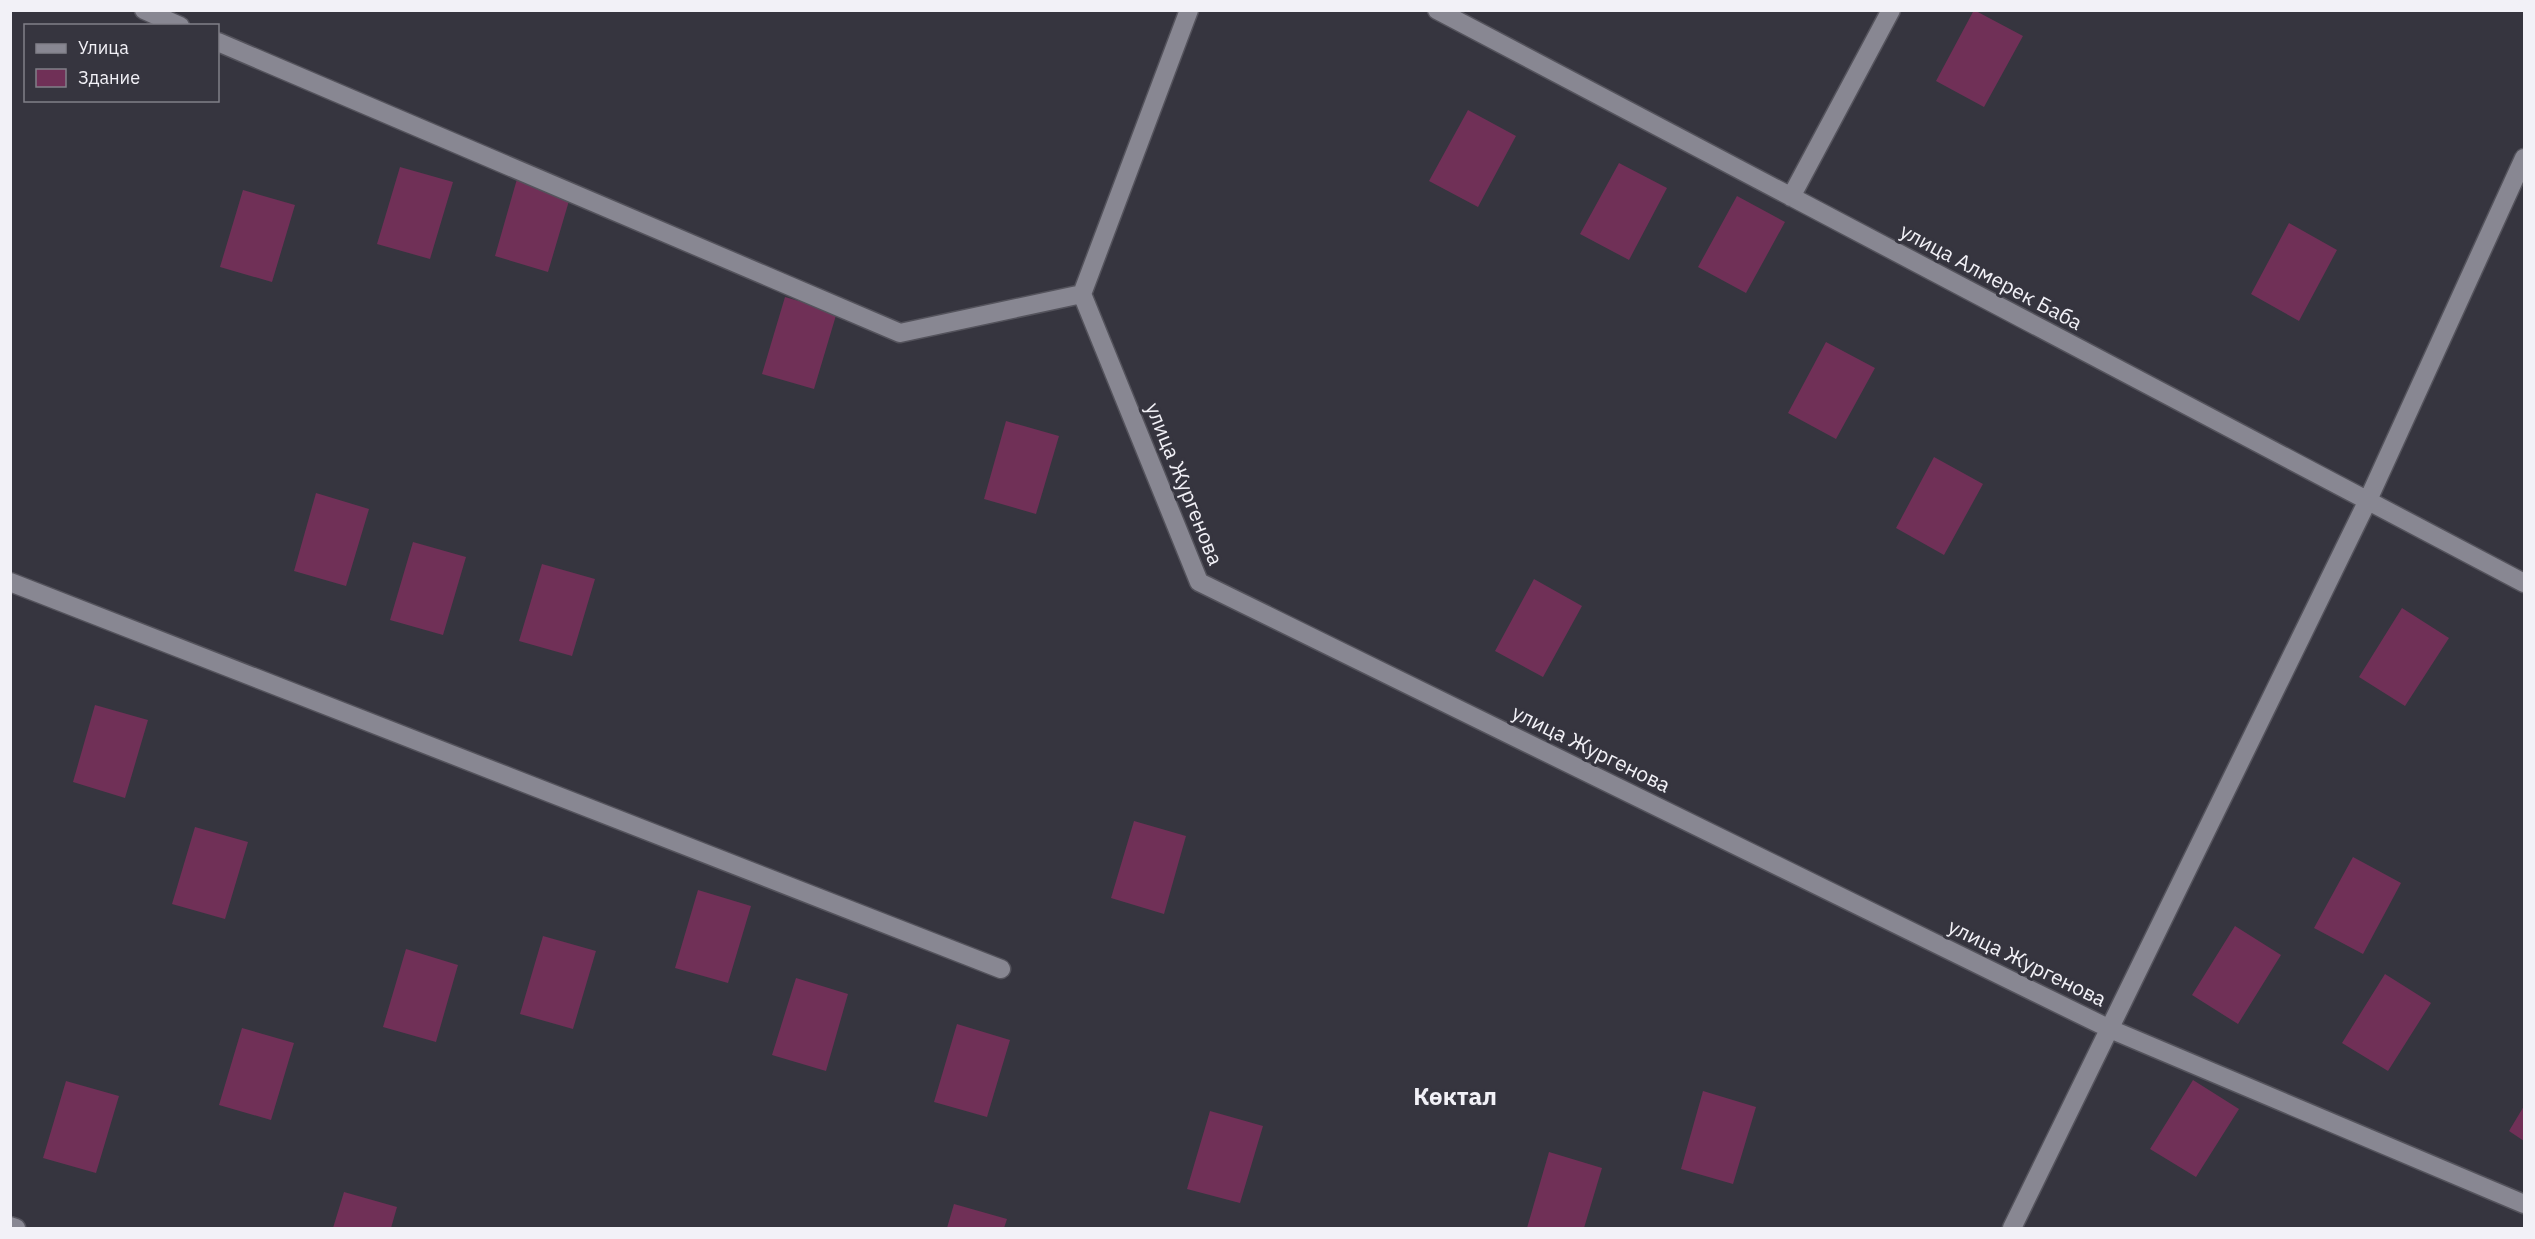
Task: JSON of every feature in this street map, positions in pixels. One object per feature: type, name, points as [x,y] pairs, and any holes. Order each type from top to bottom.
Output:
[{"type":"street","points":[[144,10],[176,24]]},
{"type":"street","points":[[219,42],[900,333],[1083,294],[1189,10]]},
{"type":"street","name":"улица Алмерек Баба","points":[[1437,10],[2524,582]]},
{"type":"street","points":[[1791,197],[1892,10]]},
{"type":"street","points":[[2012,1228],[2368,500],[2524,158]]},
{"type":"street","name":"улица Жургенова","points":[[1083,294],[1199,582],[2110,1029],[2524,1204]]},
{"type":"street","points":[[10,582],[1001,969]]},
{"type":"street","points":[[10,1226],[16,1228]]},
{"type":"building","points":[[1974,10],[2023,36],[1984,107],[1936,81]]},
{"type":"building","points":[[1468,110],[1516,136],[1478,207],[1429,181]]},
{"type":"building","points":[[1619,163],[1667,188],[1629,260],[1580,234]]},
{"type":"building","points":[[400,167],[453,182],[430,259],[377,244]]},
{"type":"building","points":[[517,179],[571,194],[548,272],[495,256]]},
{"type":"building","points":[[243,190],[295,205],[272,282],[220,267]]},
{"type":"building","points":[[1737,196],[1785,222],[1746,293],[1698,267]]},
{"type":"building","points":[[2289,223],[2337,250],[2299,321],[2251,294]]},
{"type":"building","points":[[785,297],[837,312],[814,389],[762,374]]},
{"type":"building","points":[[1826,342],[1875,368],[1836,439],[1788,413]]},
{"type":"building","points":[[1006,421],[1059,436],[1036,514],[984,499]]},
{"type":"building","points":[[1934,457],[1983,484],[1944,555],[1896,528]]},
{"type":"building","points":[[316,493],[369,509],[346,586],[294,571]]},
{"type":"building","points":[[413,542],[466,557],[443,635],[390,620]]},
{"type":"building","points":[[542,564],[595,579],[572,656],[519,641]]},
{"type":"building","points":[[1534,579],[1582,606],[1543,677],[1495,651]]},
{"type":"building","points":[[2402,608],[2449,638],[2405,706],[2359,677]]},
{"type":"building","points":[[95,705],[148,720],[125,798],[73,782]]},
{"type":"building","points":[[1134,821],[1186,836],[1164,914],[1111,898]]},
{"type":"building","points":[[195,827],[248,842],[225,919],[172,904]]},
{"type":"building","points":[[2353,857],[2401,883],[2363,954],[2314,928]]},
{"type":"building","points":[[698,890],[751,906],[728,983],[675,968]]},
{"type":"building","points":[[2235,926],[2281,955],[2238,1024],[2192,995]]},
{"type":"building","points":[[543,936],[596,951],[573,1029],[520,1014]]},
{"type":"building","points":[[406,949],[458,965],[436,1042],[383,1027]]},
{"type":"building","points":[[2385,974],[2431,1003],[2388,1071],[2342,1043]]},
{"type":"building","points":[[796,978],[848,994],[826,1071],[772,1055]]},
{"type":"building","points":[[957,1024],[1010,1040],[987,1117],[934,1102]]},
{"type":"building","points":[[242,1028],[294,1043],[271,1120],[219,1105]]},
{"type":"building","points":[[2193,1080],[2239,1109],[2196,1177],[2150,1149]]},
{"type":"building","points":[[66,1081],[119,1096],[96,1173],[43,1158]]},
{"type":"building","points":[[1703,1091],[1756,1107],[1733,1184],[1681,1169]]},
{"type":"building","points":[[2524,1106],[2524,1141],[2509,1131]]},
{"type":"building","points":[[1210,1111],[1263,1126],[1240,1203],[1187,1189]]},
{"type":"building","points":[[1549,1152],[1602,1168],[1584,1228],[1527,1228]]},
{"type":"building","points":[[344,1192],[397,1207],[391,1228],[333,1228]]},
{"type":"building","points":[[954,1204],[1007,1219],[1004,1228],[947,1228]]},
{"type":"district","name":"Көктал","points":[[1455,1097]]}]
